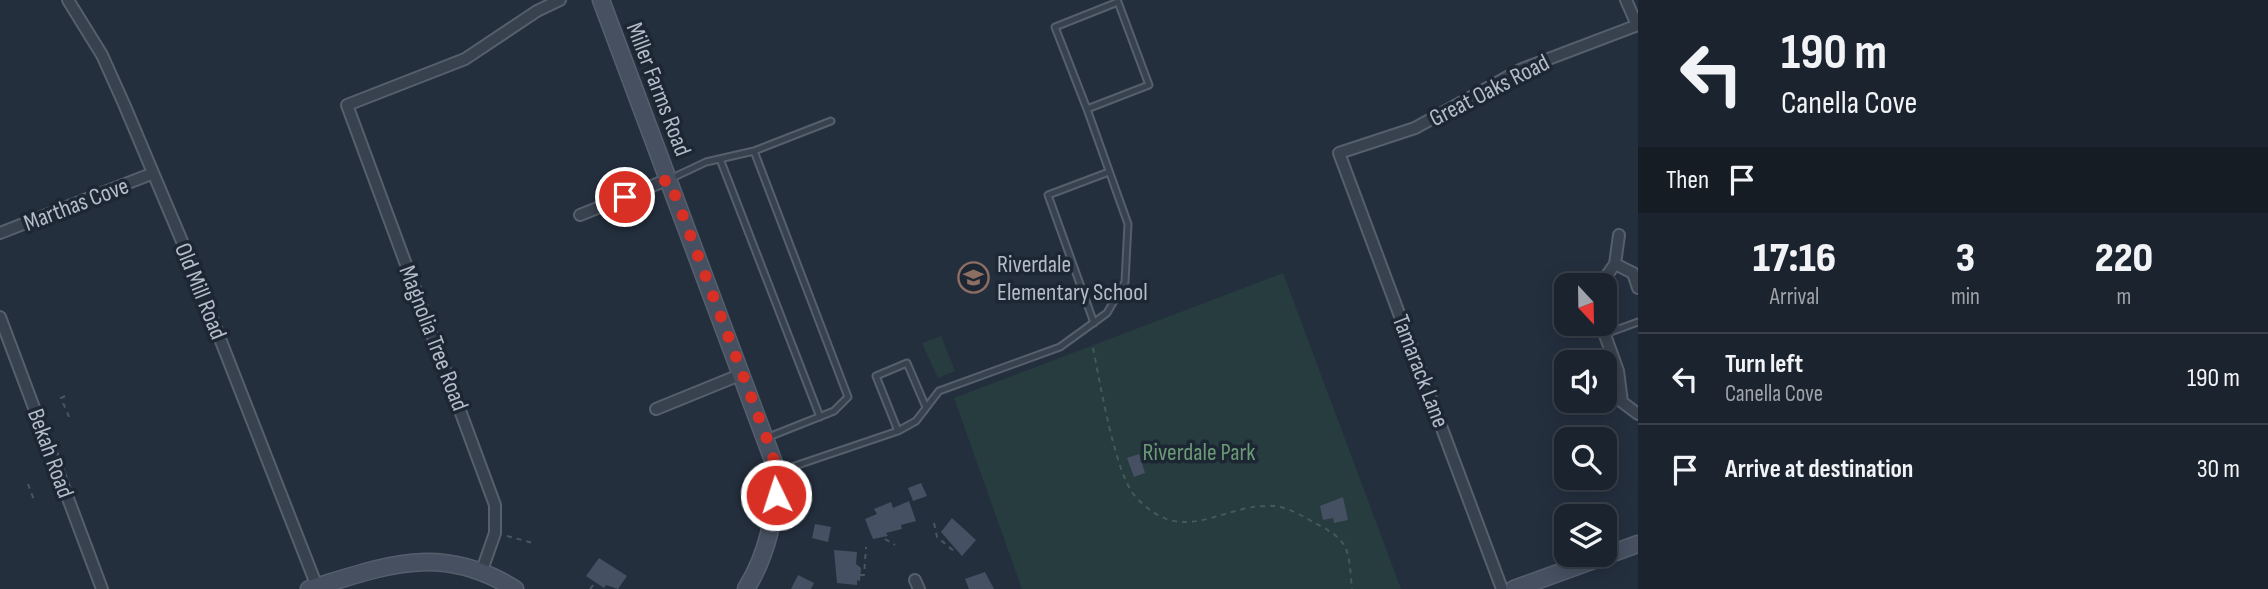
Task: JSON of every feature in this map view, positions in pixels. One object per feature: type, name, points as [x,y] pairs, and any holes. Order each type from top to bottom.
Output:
[{"type":"street","name":"Old Mill Road","points":[[68,0],[102,55],[186,252],[315,588]]},
{"type":"street","name":"Magnolia Tree Road","points":[[481,573],[495,533],[495,505],[347,105],[465,59],[537,11],[560,0]]},
{"type":"street","name":"Miller Farms Road","points":[[601,0],[777,471],[771,533],[760,566],[746,589]]},
{"type":"street","points":[[1626,0],[1638,25]]},
{"type":"street","name":"Great Oaks Road","points":[[1339,153],[1415,128],[1522,69],[1638,25]]},
{"type":"street","name":"Tamarack Lane","points":[[1339,153],[1502,589]]},
{"type":"street","name":"Marthas Cove","points":[[0,233],[151,174]]},
{"type":"street","points":[[580,215],[669,179]]},
{"type":"street","points":[[1609,273],[1615,264],[1619,235]]},
{"type":"street","points":[[1615,264],[1633,273],[1638,288]]},
{"type":"street","name":"Bekah Road","points":[[0,317],[102,589]]},
{"type":"street","points":[[1606,336],[1618,371],[1622,402],[1638,414]]},
{"type":"street","points":[[656,409],[742,374]]},
{"type":"street","points":[[1514,589],[1638,544]]},
{"type":"street","points":[[315,588],[410,561],[449,564],[481,573],[515,589]]},
{"type":"lane","points":[[777,471],[801,466],[898,430],[916,421],[925,405],[939,391],[1060,347],[1107,313],[1125,282],[1128,224],[1055,27],[1118,2],[1149,85],[1087,109]]},
{"type":"lane","points":[[669,179],[720,159],[754,152],[831,121]]},
{"type":"lane","points":[[754,152],[848,397],[843,405],[820,417],[766,438]]},
{"type":"lane","points":[[720,159],[820,417]]},
{"type":"lane","points":[[1094,323],[1048,195],[1109,172]]},
{"type":"lane","points":[[1617,326],[1638,322]]},
{"type":"lane","points":[[898,430],[876,376],[907,363],[925,405]]},
{"type":"path","points":[[1093,348],[1120,470],[1136,498],[1170,520],[1187,524],[1218,518],[1240,508],[1277,506],[1289,510],[1341,537],[1347,550],[1352,589]]},
{"type":"path","points":[[65,396],[61,398],[71,419]]},
{"type":"path","points":[[28,484],[34,500]]},
{"type":"path","points":[[934,523],[937,537],[954,551]]},
{"type":"path","points":[[495,533],[533,542]]},
{"type":"path","points":[[885,539],[895,545]]},
{"type":"path","points":[[860,575],[864,575],[866,547]]},
{"type":"path","points":[[590,589],[594,584]]},
{"type":"green space","name":"Riverdale Park","points":[[1283,273],[1401,589],[1022,589],[954,398]]},
{"type":"green space","points":[[941,336],[955,371],[938,378],[922,343]]},
{"type":"building","points":[[1139,454],[1145,473],[1134,477],[1127,458]]},
{"type":"building","points":[[921,483],[927,496],[913,501],[908,488]]},
{"type":"building","points":[[1343,497],[1348,520],[1334,523],[1333,518],[1323,520],[1320,506]]},
{"type":"building","points":[[909,501],[916,521],[901,525],[902,529],[886,533],[888,536],[873,539],[865,519],[877,514],[874,509],[891,502],[893,508]]},
{"type":"building","points":[[952,518],[976,540],[962,556],[941,532]]},
{"type":"building","points":[[815,524],[831,527],[828,542],[812,538]]},
{"type":"building","points":[[834,550],[857,552],[856,564],[861,568],[857,585],[837,583]]},
{"type":"building","points":[[599,558],[627,576],[618,589],[606,585],[604,588],[586,576]]},
{"type":"building","points":[[985,572],[994,589],[969,589],[965,579]]},
{"type":"building","points":[[798,575],[814,583],[811,589],[791,589]]},
{"type":"place","name":"Riverdale Elementary School","points":[[974,278]]},
{"type":"route","points":[[625,197],[669,179],[770,447],[777,471],[776,495]]}]
